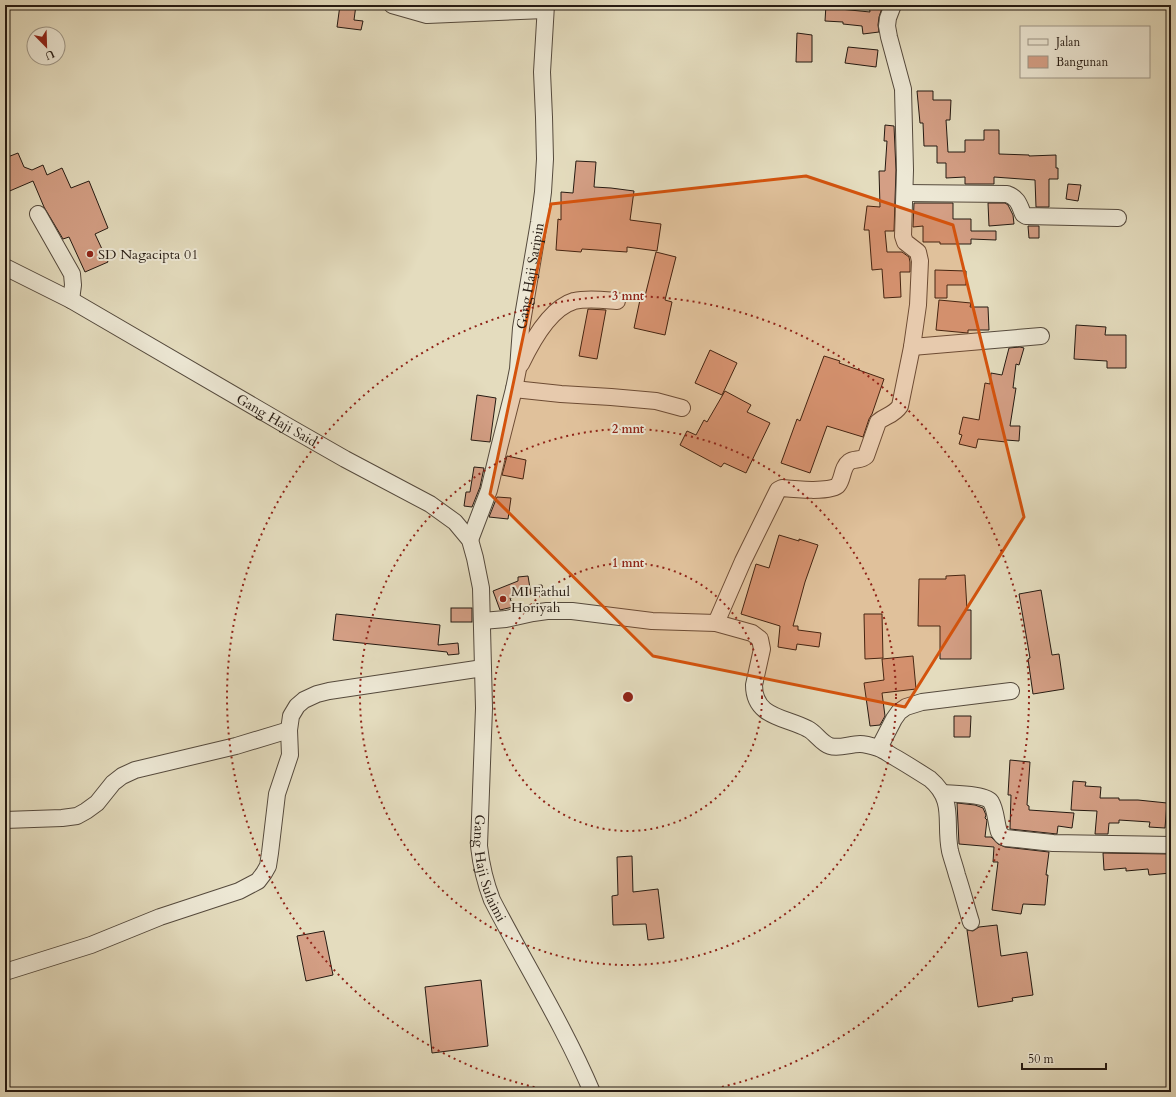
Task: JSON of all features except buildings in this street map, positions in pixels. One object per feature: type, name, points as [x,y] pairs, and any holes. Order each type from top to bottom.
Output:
[{"type":"street","points":[[392,5],[427,15],[546,7]]},
{"type":"street","points":[[716,623],[743,561],[776,493],[782,488],[812,490],[834,488],[838,485],[846,465],[849,462],[863,459],[866,456],[878,422],[894,413],[900,406],[912,347],[918,305],[920,261],[918,252],[904,239],[906,170],[902,89],[887,26],[888,18],[894,5]]},
{"type":"street","name":"Gang Haji Saripin","points":[[470,540],[489,490],[498,448],[514,389],[518,369],[521,328],[539,222],[545,159],[542,72],[546,7]]},
{"type":"street","points":[[905,193],[1007,194],[1017,199],[1023,214],[1026,216],[1118,218]]},
{"type":"street","points":[[38,214],[72,274],[73,285],[71,300]]},
{"type":"street","name":"Gang Haji Said","points":[[5,267],[71,300],[289,428],[430,504],[455,522],[470,540],[476,558],[481,588],[482,621]]},
{"type":"street","points":[[518,369],[529,348],[554,312],[573,301],[588,299],[617,301]]},
{"type":"street","points":[[912,347],[1041,336]]},
{"type":"street","points":[[514,389],[656,401],[682,408]]},
{"type":"street","points":[[482,621],[506,619],[548,611],[572,611],[652,621],[716,623],[752,633],[760,639],[762,649],[754,691],[755,697],[763,708],[771,714],[809,729],[830,746],[868,744],[879,748],[930,779],[937,785],[943,793],[948,813],[950,851],[971,922]]},
{"type":"street","name":"Gang Haji Sulaimi","points":[[482,621],[484,708],[480,846],[481,861],[486,885],[498,912],[568,1040],[592,1092]]},
{"type":"street","points":[[5,972],[91,945],[160,917],[239,891],[258,881],[268,866],[278,794],[290,755],[289,730],[291,716],[297,706],[304,700],[317,694],[329,691],[483,668]]},
{"type":"street","points":[[879,748],[894,719],[899,712],[906,707],[922,702],[1011,691]]},
{"type":"street","points":[[5,820],[77,816],[97,804],[113,783],[122,776],[134,770],[236,746],[289,730]]},
{"type":"street","points":[[943,793],[989,799],[992,804],[999,832],[1006,838],[1053,843],[1171,845]]},
{"type":"highlighted area","points":[[806,176],[953,225],[1024,517],[905,707],[653,656],[490,494],[551,204]]},
{"type":"place","name":"SD Nagacipta 01","points":[[90,254]]},
{"type":"place","name":"MI Fathul Horiyah","points":[[503,599]]}]
